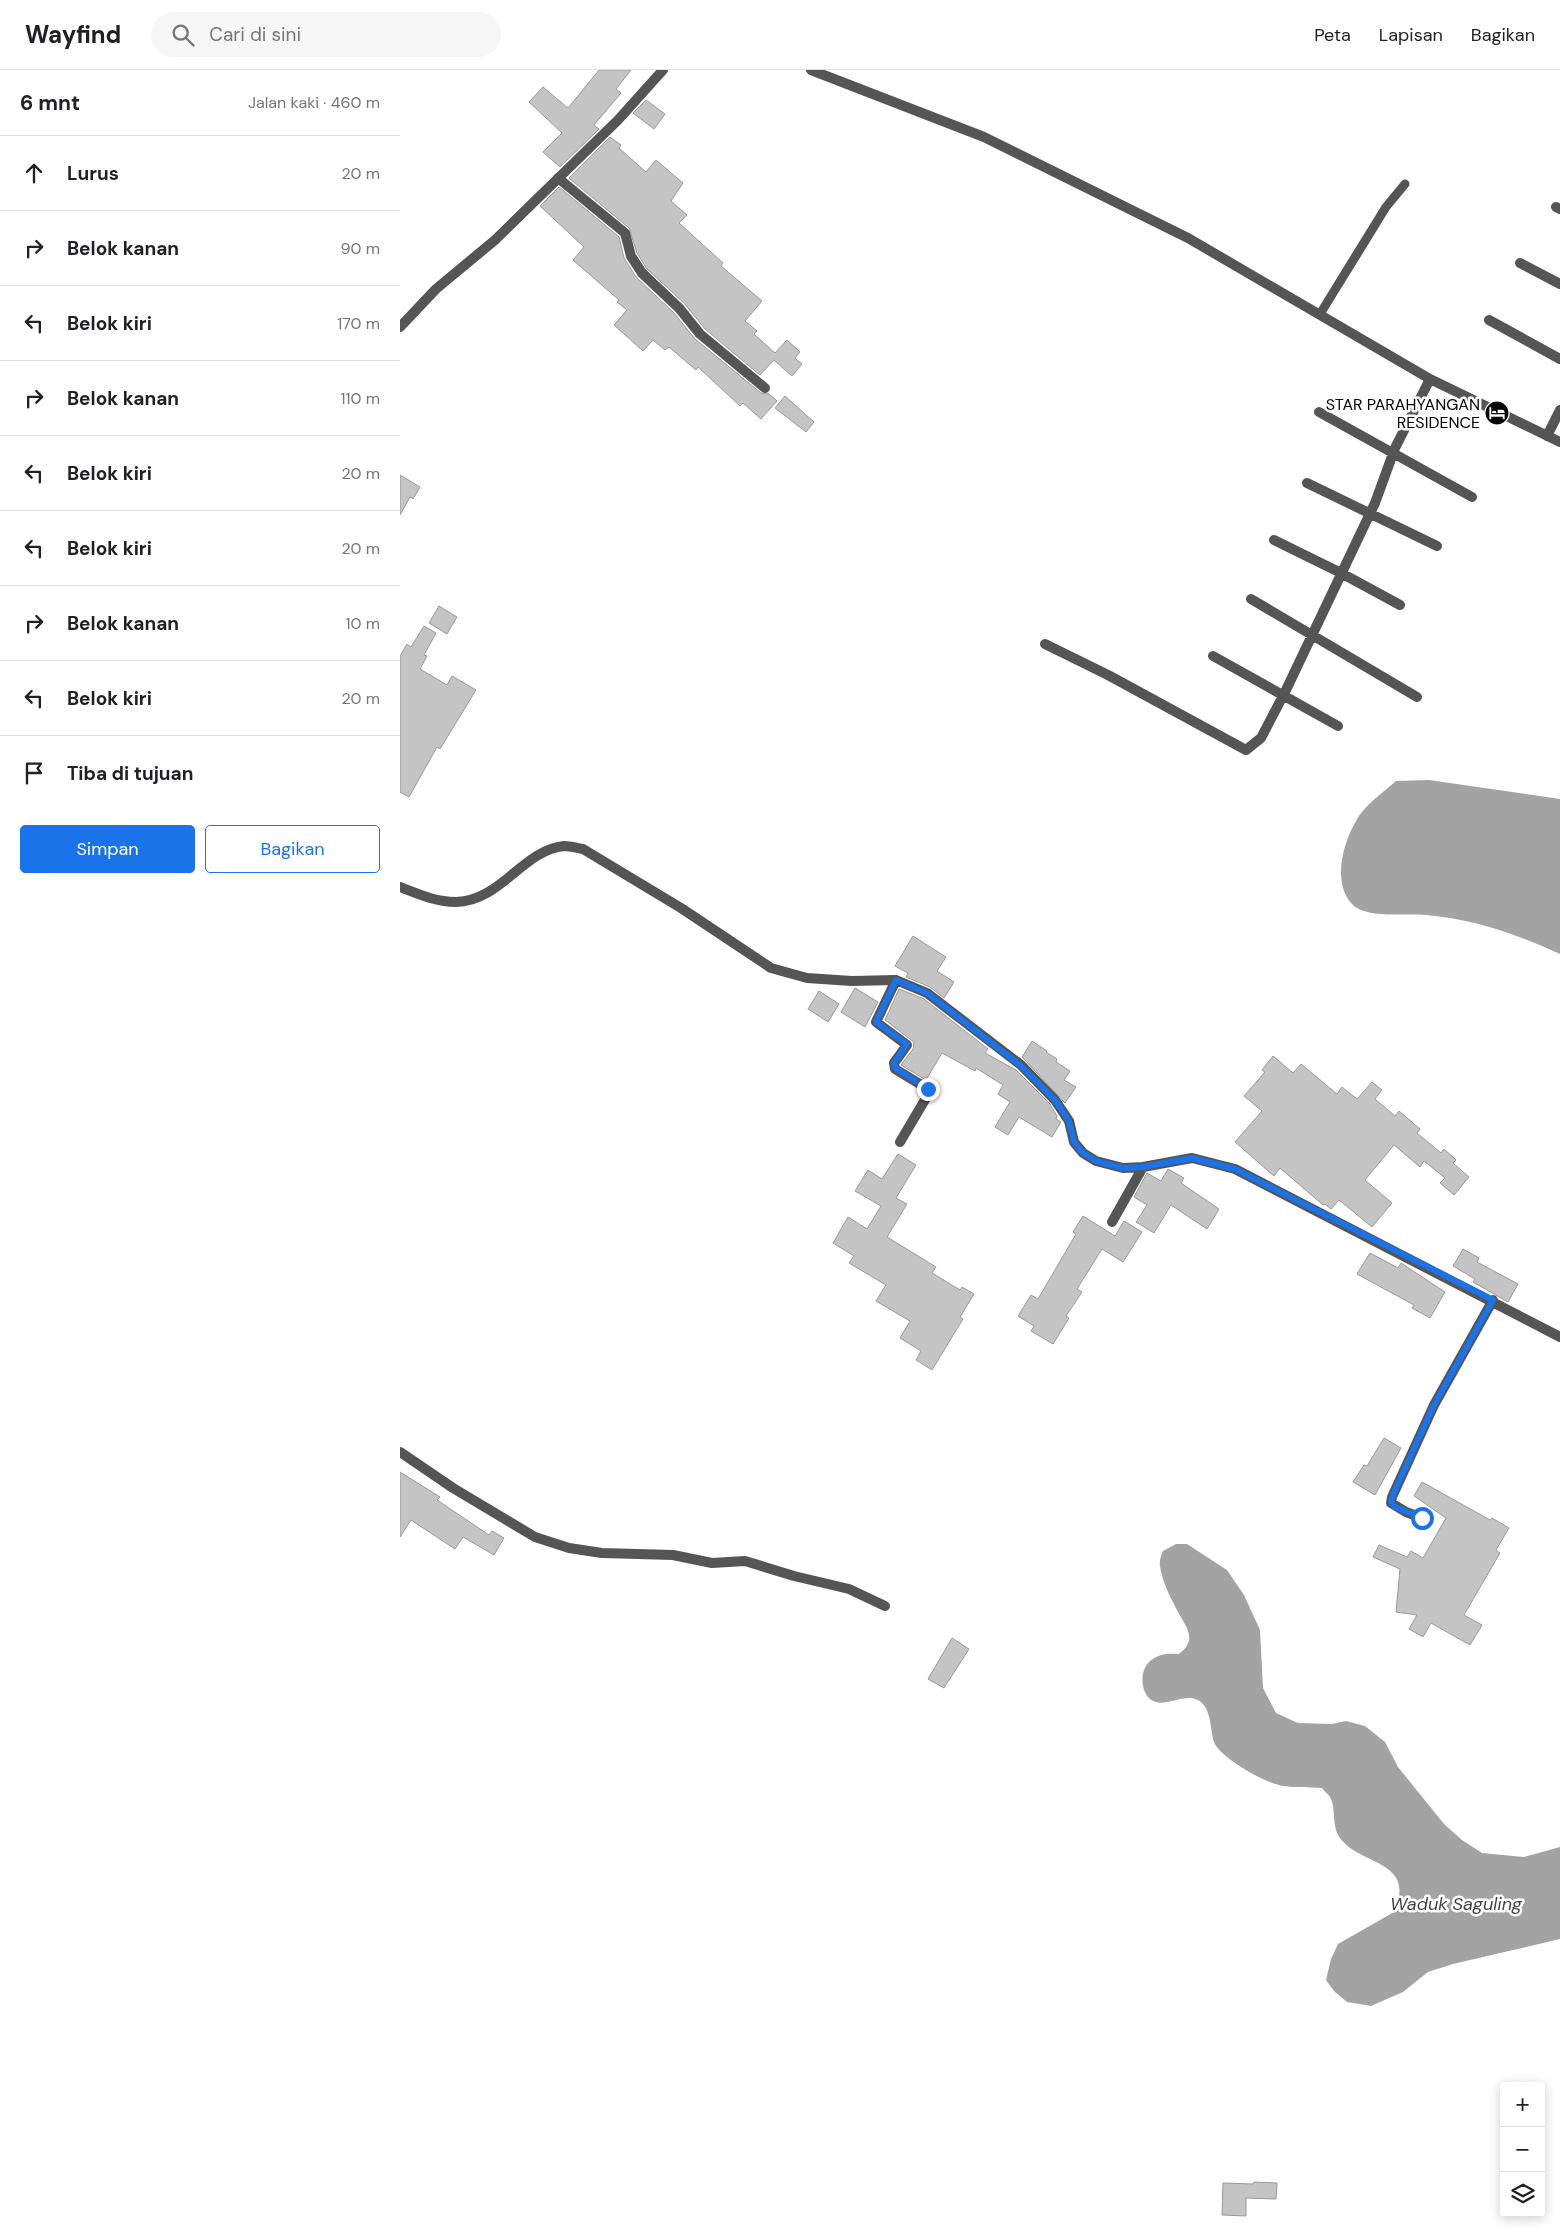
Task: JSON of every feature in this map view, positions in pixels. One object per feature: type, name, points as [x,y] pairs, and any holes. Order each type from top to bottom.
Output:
[{"type":"street","points":[[400,327],[436,289],[495,240],[618,120],[664,70]]},
{"type":"street","points":[[812,70],[984,137],[1188,238],[1430,379],[1560,442]]},
{"type":"street","points":[[558,178],[625,233],[631,256],[642,272],[679,308],[700,334],[766,388]]},
{"type":"street","points":[[1520,263],[1560,284]]},
{"type":"street","points":[[1488,320],[1560,359]]},
{"type":"street","points":[[1045,644],[1108,675],[1246,750],[1261,738],[1283,696],[1370,513],[1393,453],[1430,379]]},
{"type":"street","points":[[1547,436],[1560,410]]},
{"type":"street","points":[[1320,412],[1472,497]]},
{"type":"street","points":[[1307,483],[1437,546]]},
{"type":"street","points":[[1274,540],[1341,573],[1400,606]]},
{"type":"street","points":[[1251,599],[1417,697]]},
{"type":"street","points":[[1213,656],[1338,726]]},
{"type":"street","points":[[400,887],[431,898],[456,902],[472,900],[491,892],[538,856],[565,846],[583,849],[681,908],[771,968],[807,978],[852,981],[896,980],[927,993],[1020,1065],[1055,1100],[1069,1121],[1074,1142],[1083,1153],[1096,1161],[1123,1168],[1143,1167],[1192,1158],[1235,1169],[1493,1300],[1560,1337]]},
{"type":"street","points":[[896,980],[876,1022],[907,1044],[894,1063],[895,1068],[928,1089],[929,1093],[900,1142]]},
{"type":"street","points":[[1112,1222],[1143,1167]]},
{"type":"street","points":[[1422,1518],[1395,1507],[1391,1503],[1392,1497],[1434,1405],[1493,1300]]},
{"type":"street","points":[[400,1452],[453,1488],[535,1537],[569,1548],[602,1553],[673,1555],[712,1563],[745,1561],[794,1576],[849,1589],[885,1606]]},
{"type":"lane","points":[[1320,314],[1386,207],[1406,184]]},
{"type":"water","points":[[1429,780],[1560,799],[1560,954],[1528,940],[1478,924],[1426,915],[1376,914],[1358,909],[1352,904],[1342,885],[1341,874],[1347,840],[1359,815],[1396,781]]},
{"type":"water","name":"Waduk Saguling","points":[[1176,1544],[1187,1544],[1227,1570],[1244,1595],[1260,1630],[1263,1688],[1276,1713],[1298,1723],[1332,1724],[1346,1721],[1365,1726],[1385,1742],[1398,1767],[1444,1824],[1462,1840],[1482,1853],[1524,1857],[1560,1847],[1560,1939],[1453,1964],[1428,1972],[1403,1992],[1371,2006],[1347,2002],[1334,1991],[1326,1980],[1331,1959],[1338,1944],[1394,1912],[1399,1894],[1398,1882],[1392,1872],[1358,1853],[1338,1835],[1332,1801],[1322,1788],[1283,1786],[1266,1781],[1234,1762],[1218,1748],[1214,1742],[1206,1708],[1198,1700],[1186,1698],[1161,1703],[1155,1702],[1144,1691],[1142,1680],[1144,1669],[1150,1661],[1160,1655],[1179,1654],[1188,1643],[1189,1632],[1167,1589],[1160,1564],[1163,1551]]},
{"type":"building","points":[[599,70],[631,70],[616,89],[621,93],[594,125],[599,129],[560,167],[543,152],[562,133],[529,102],[543,87],[568,108]]},
{"type":"building","points":[[646,100],[665,114],[654,129],[633,113]]},
{"type":"building","points":[[610,137],[621,145],[619,148],[646,172],[656,160],[683,183],[671,201],[687,215],[679,223],[723,263],[721,266],[762,301],[745,321],[757,331],[754,334],[775,353],[787,340],[800,352],[795,358],[802,364],[792,376],[774,360],[760,375],[705,329],[684,303],[647,269],[637,253],[629,228],[569,178]]},
{"type":"building","points":[[559,187],[619,237],[624,258],[636,277],[674,313],[695,339],[761,393],[769,394],[777,401],[761,419],[743,403],[740,406],[698,367],[696,370],[669,347],[665,350],[653,340],[643,351],[614,325],[627,310],[617,302],[619,300],[573,260],[584,247],[540,206]]},
{"type":"building","points":[[785,396],[814,422],[806,432],[775,408]]},
{"type":"building","points":[[400,475],[420,487],[413,499],[410,497],[400,515]]},
{"type":"building","points":[[439,606],[457,617],[447,634],[429,623]]},
{"type":"building","points":[[424,626],[436,633],[424,655],[427,656],[420,669],[447,685],[452,676],[476,690],[440,749],[437,747],[409,797],[400,792],[400,656],[407,644],[411,647]]},
{"type":"building","points":[[913,936],[946,957],[937,971],[954,982],[944,998],[930,987],[906,977],[908,973],[895,966]]},
{"type":"building","points":[[855,988],[878,1002],[865,1027],[841,1012]]},
{"type":"building","points":[[899,989],[924,999],[988,1049],[985,1053],[1016,1070],[1050,1104],[1057,1116],[1056,1119],[1061,1122],[1052,1137],[1019,1117],[1008,1135],[995,1127],[1010,1102],[998,1094],[1003,1085],[976,1068],[975,1071],[942,1053],[926,1080],[901,1065],[913,1049],[914,1042],[885,1020]]},
{"type":"building","points":[[819,991],[839,1004],[828,1022],[808,1009]]},
{"type":"building","points":[[1032,1041],[1057,1059],[1056,1062],[1070,1071],[1064,1080],[1076,1087],[1065,1103],[1022,1057]]},
{"type":"building","points":[[1273,1056],[1293,1073],[1301,1064],[1337,1094],[1342,1087],[1357,1099],[1372,1082],[1382,1090],[1375,1099],[1395,1116],[1399,1111],[1420,1129],[1417,1133],[1441,1153],[1444,1149],[1456,1160],[1453,1163],[1469,1177],[1454,1195],[1440,1183],[1445,1178],[1424,1161],[1420,1167],[1394,1145],[1365,1180],[1392,1203],[1372,1227],[1339,1200],[1331,1209],[1325,1204],[1323,1205],[1280,1168],[1274,1176],[1235,1142],[1262,1111],[1244,1096],[1265,1072],[1262,1070]]},
{"type":"building","points":[[898,1154],[916,1165],[896,1198],[907,1204],[887,1237],[936,1267],[932,1273],[960,1290],[962,1287],[974,1294],[960,1317],[963,1319],[932,1370],[916,1360],[921,1351],[900,1338],[910,1321],[876,1301],[886,1285],[849,1263],[854,1256],[833,1243],[848,1217],[867,1229],[881,1206],[855,1191],[868,1170],[882,1179]]},
{"type":"building","points":[[1168,1169],[1184,1178],[1181,1183],[1219,1209],[1207,1229],[1171,1205],[1154,1233],[1136,1222],[1147,1205],[1134,1197],[1147,1173],[1161,1181]]},
{"type":"building","points":[[1083,1216],[1115,1236],[1124,1221],[1142,1232],[1123,1262],[1102,1249],[1077,1289],[1082,1292],[1066,1316],[1069,1318],[1053,1344],[1031,1331],[1034,1326],[1018,1316],[1031,1295],[1038,1299],[1076,1234],[1073,1232]]},
{"type":"building","points":[[1463,1249],[1479,1258],[1477,1262],[1518,1284],[1508,1302],[1473,1282],[1475,1279],[1453,1266]]},
{"type":"building","points":[[1370,1253],[1398,1268],[1401,1263],[1445,1292],[1430,1318],[1412,1308],[1414,1305],[1357,1274]]},
{"type":"building","points":[[1384,1438],[1401,1448],[1375,1495],[1353,1482],[1364,1465],[1367,1466]]},
{"type":"building","points":[[400,1472],[440,1497],[437,1500],[489,1535],[492,1531],[504,1538],[494,1555],[463,1537],[455,1549],[411,1520],[400,1537]]},
{"type":"building","points":[[1422,1482],[1490,1520],[1492,1518],[1509,1528],[1496,1550],[1500,1553],[1464,1615],[1482,1625],[1470,1645],[1431,1623],[1423,1637],[1409,1629],[1417,1615],[1396,1612],[1400,1569],[1373,1557],[1379,1545],[1407,1557],[1411,1551],[1423,1558],[1446,1518],[1414,1496]]},
{"type":"building","points":[[952,1638],[969,1649],[944,1688],[928,1679]]},
{"type":"building","points":[[1254,2182],[1277,2183],[1276,2199],[1246,2198],[1246,2216],[1222,2215],[1223,2183],[1253,2184]]},
{"type":"place","name":"STAR PARAHYANGAN RESIDENCE","points":[[1497,413]]},
{"type":"route","points":[[928,1089],[895,1068],[894,1063],[907,1044],[877,1025],[876,1022],[896,980],[927,993],[1020,1065],[1055,1100],[1069,1121],[1074,1142],[1083,1153],[1096,1161],[1123,1168],[1143,1167],[1192,1158],[1235,1169],[1493,1300],[1434,1405],[1392,1497],[1391,1503],[1395,1507],[1422,1518]]}]
